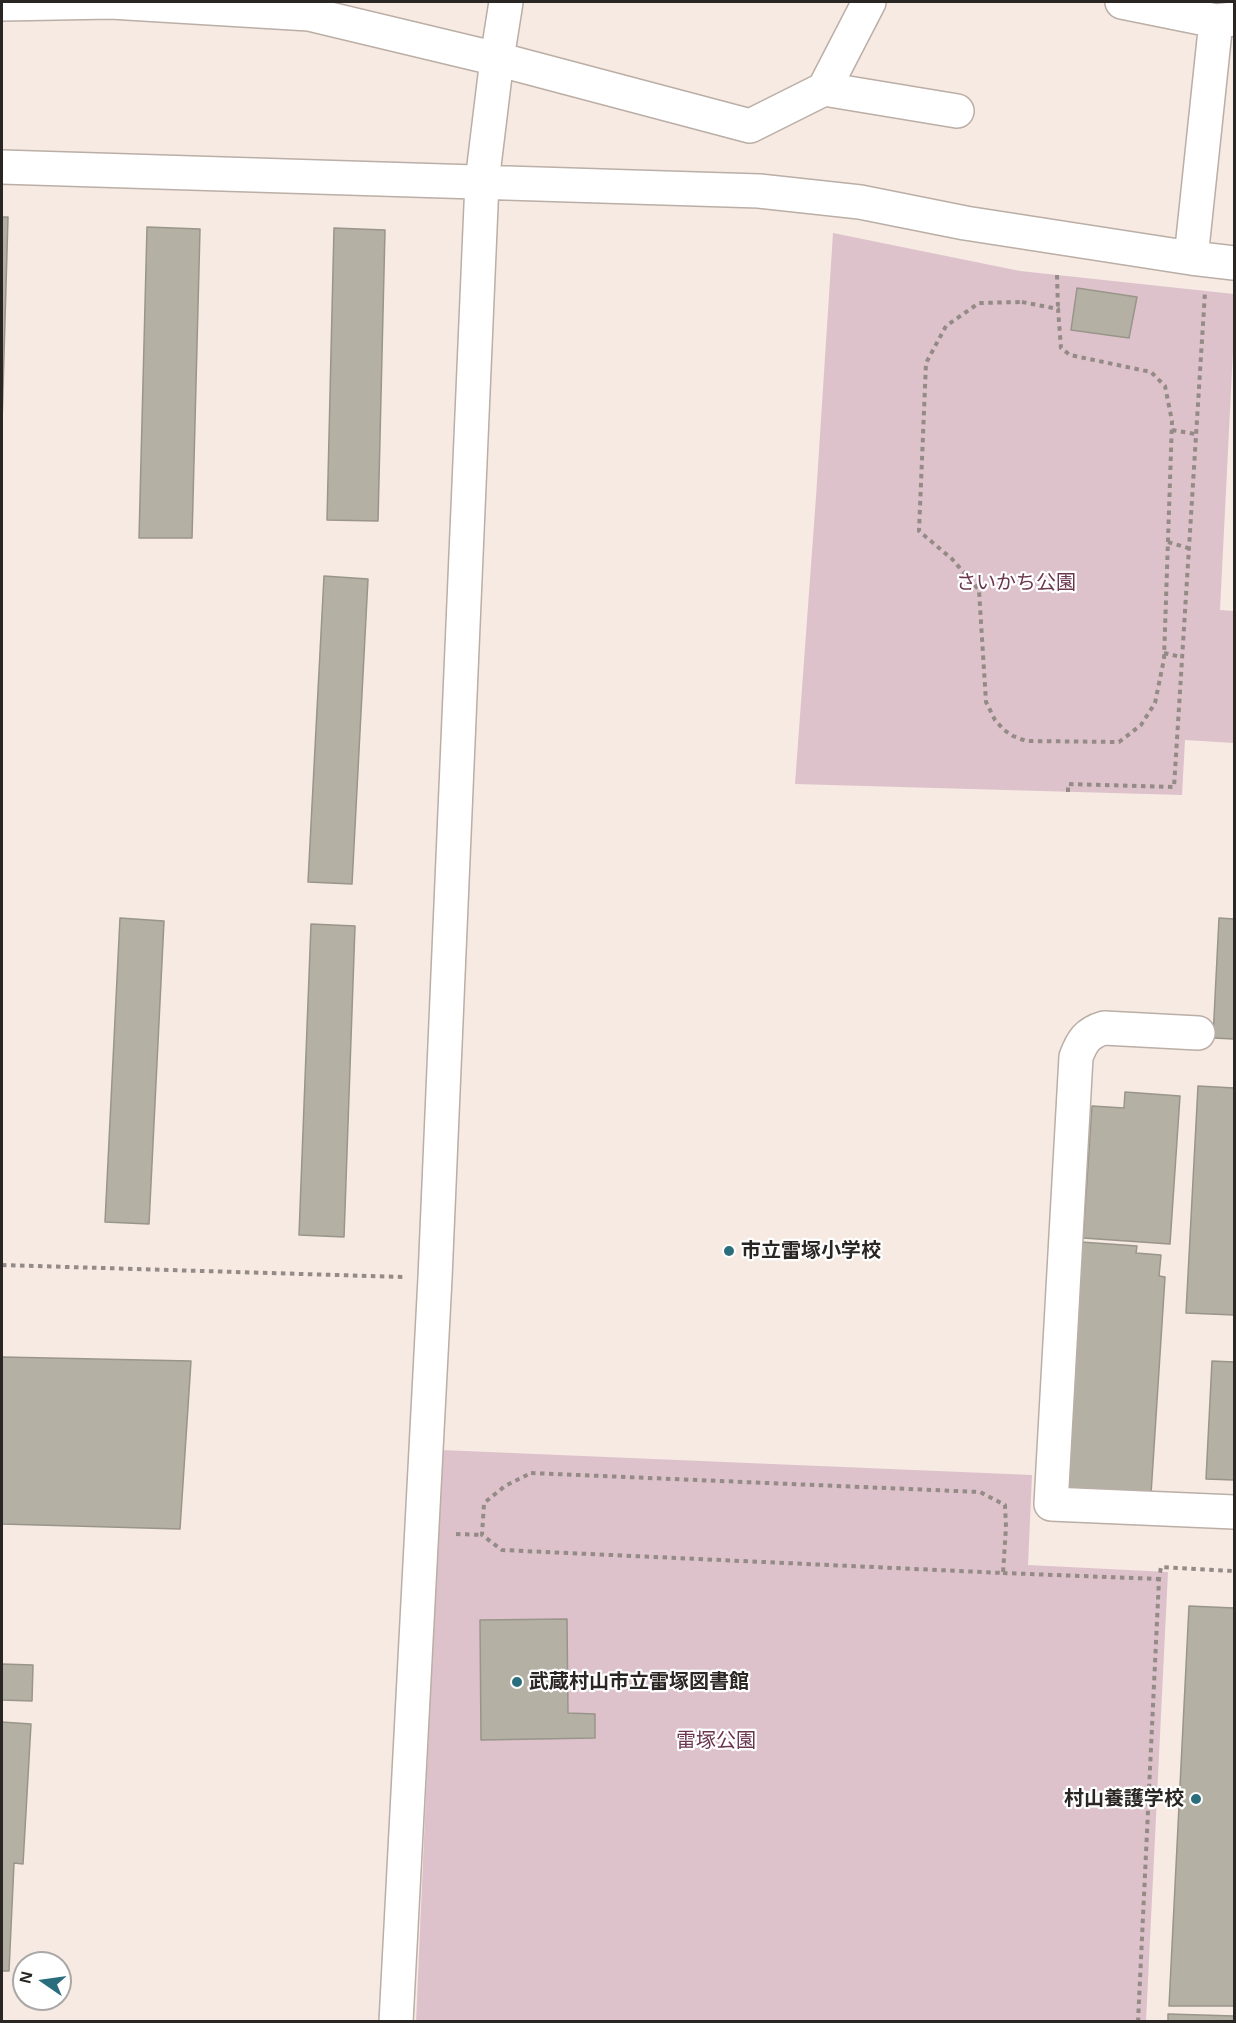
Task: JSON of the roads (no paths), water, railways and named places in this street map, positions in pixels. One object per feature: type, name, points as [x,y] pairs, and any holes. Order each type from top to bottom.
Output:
[{"type":"street","points":[[2,4],[111,2],[309,14],[497,59],[750,126],[824,89],[957,111]]},
{"type":"street","points":[[396,2022],[435,1278],[482,182],[506,2]]},
{"type":"street","points":[[824,89],[869,2]]},
{"type":"street","points":[[2,167],[759,191],[860,202],[965,223],[1211,261],[1225,20],[1122,2]]},
{"type":"street","points":[[1198,1033],[1104,1028],[1091,1031],[1081,1042],[1076,1057],[1051,1504],[1234,1512]]},
{"type":"place","name":"市立雷塚小学校","points":[[729,1251]]},
{"type":"place","name":"武蔵村山市立雷塚図書館","points":[[517,1682]]},
{"type":"place","name":"村山養護学校","points":[[1196,1799]]},
{"type":"park label","name":"さいかち公園","points":[[1016,583]]},
{"type":"park label","name":"雷塚公園","points":[[716,1741]]}]
